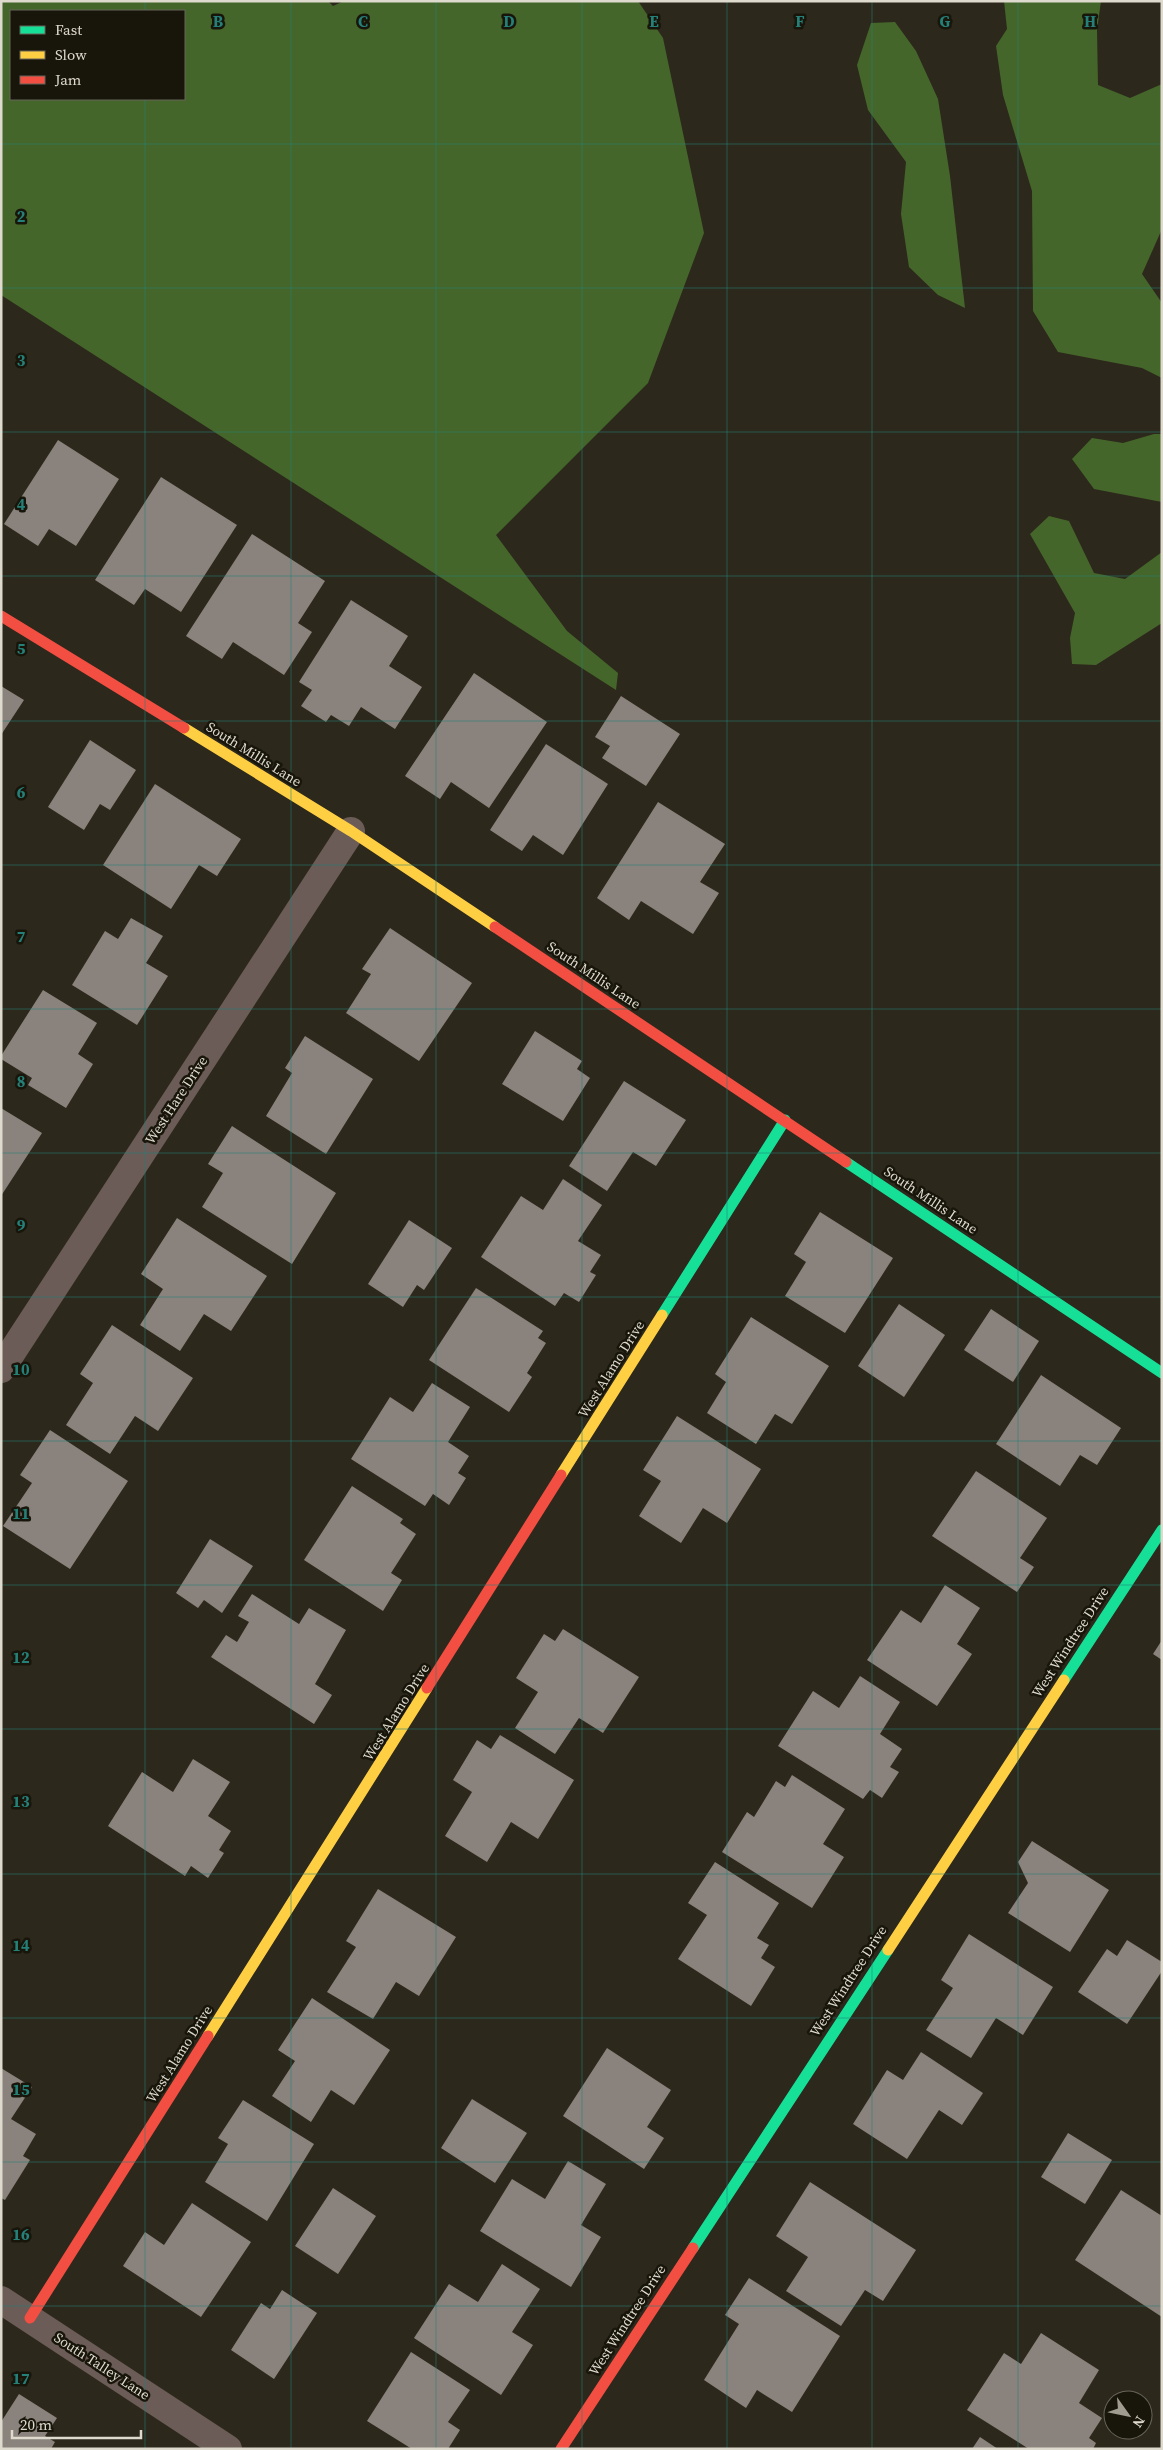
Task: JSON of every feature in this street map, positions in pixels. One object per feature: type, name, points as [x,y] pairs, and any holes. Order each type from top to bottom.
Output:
[{"type":"street","name":"South Millis Lane","points":[[1,616],[351,831],[1162,1372]]},
{"type":"street","name":"West Hare Drive","points":[[1,1369],[351,831]]},
{"type":"street","name":"West Alamo Drive","points":[[30,2318],[785,1120]]},
{"type":"street","name":"West Windtree Drive","points":[[561,2449],[1162,1530]]},
{"type":"street","name":"South Talley Lane","points":[[1,2300],[228,2449]]},
{"type":"green space","points":[[1,1],[328,1],[333,6],[344,1],[638,1],[663,38],[704,233],[648,383],[496,535],[567,631],[618,673],[616,690],[1,295]]},
{"type":"green space","points":[[1004,1],[1101,1],[1097,30],[1098,85],[1130,98],[1162,84],[1162,229],[1142,274],[1162,303],[1162,378],[1142,368],[1058,352],[1033,311],[1032,191],[1003,95],[996,46],[1007,29]]},
{"type":"green space","points":[[895,22],[916,51],[938,99],[950,176],[965,308],[938,295],[909,267],[901,214],[906,162],[868,110],[857,65],[871,23]]},
{"type":"green space","points":[[1154,434],[1162,434],[1162,502],[1094,489],[1072,459],[1092,438],[1123,443]]},
{"type":"green space","points":[[1049,516],[1069,521],[1094,573],[1125,579],[1162,552],[1162,623],[1096,665],[1072,664],[1070,638],[1075,613],[1030,534]]},
{"type":"building","points":[[58,440],[119,479],[76,546],[49,529],[38,546],[4,524]]},
{"type":"building","points":[[161,477],[237,525],[181,612],[145,589],[134,605],[95,580]]},
{"type":"building","points":[[252,534],[325,581],[298,623],[312,632],[284,675],[233,642],[222,659],[186,636]]},
{"type":"building","points":[[351,600],[408,636],[389,666],[422,687],[395,729],[361,707],[349,726],[331,715],[326,722],[301,706],[312,690],[299,682]]},
{"type":"building","points":[[474,673],[547,722],[489,808],[451,782],[440,799],[405,776]]},
{"type":"building","points":[[1,686],[24,700],[1,735]]},
{"type":"building","points":[[621,696],[680,734],[646,786],[602,758],[610,746],[595,737]]},
{"type":"building","points":[[90,740],[136,770],[110,810],[100,804],[84,830],[48,807]]},
{"type":"building","points":[[546,744],[608,784],[563,855],[533,835],[522,851],[490,830]]},
{"type":"building","points":[[155,784],[241,839],[217,876],[199,865],[171,909],[103,865]]},
{"type":"building","points":[[658,802],[725,844],[700,882],[719,893],[693,934],[641,901],[629,920],[597,898]]},
{"type":"building","points":[[131,918],[163,936],[146,963],[168,976],[137,1025],[72,985],[105,931],[118,939]]},
{"type":"building","points":[[390,928],[472,983],[419,1061],[346,1013],[371,974],[362,969]]},
{"type":"building","points":[[43,990],[97,1023],[78,1054],[93,1064],[66,1108],[28,1085],[32,1078],[1,1059],[1,1056]]},
{"type":"building","points":[[535,1031],[582,1061],[577,1069],[590,1078],[563,1121],[502,1084]]},
{"type":"building","points":[[305,1036],[373,1079],[326,1154],[266,1116],[292,1073],[285,1068]]},
{"type":"building","points":[[624,1081],[686,1120],[656,1166],[633,1152],[607,1191],[569,1166]]},
{"type":"building","points":[[1,1108],[42,1133],[1,1196]]},
{"type":"building","points":[[232,1126],[336,1193],[292,1264],[202,1207],[223,1173],[208,1164]]},
{"type":"building","points":[[563,1179],[602,1205],[578,1241],[601,1255],[590,1272],[596,1275],[579,1302],[564,1293],[555,1306],[481,1257],[521,1196],[543,1210]]},
{"type":"building","points":[[820,1212],[893,1258],[845,1333],[785,1296],[806,1262],[794,1254]]},
{"type":"building","points":[[177,1218],[267,1276],[231,1331],[204,1314],[180,1351],[140,1325],[163,1289],[141,1274]]},
{"type":"building","points":[[409,1220],[452,1248],[424,1290],[417,1285],[403,1307],[368,1284]]},
{"type":"building","points":[[476,1288],[543,1331],[538,1338],[546,1343],[527,1373],[532,1377],[509,1412],[429,1360]]},
{"type":"building","points":[[899,1304],[945,1335],[904,1397],[858,1366]]},
{"type":"building","points":[[991,1309],[1039,1341],[1013,1382],[964,1350]]},
{"type":"building","points":[[751,1317],[829,1366],[792,1424],[775,1414],[756,1444],[707,1413],[726,1382],[715,1374]]},
{"type":"building","points":[[112,1325],[193,1378],[158,1431],[135,1416],[110,1454],[66,1425],[93,1383],[80,1374]]},
{"type":"building","points":[[1041,1375],[1121,1428],[1097,1465],[1080,1455],[1060,1486],[996,1444]]},
{"type":"building","points":[[432,1383],[470,1407],[448,1442],[469,1456],[458,1473],[466,1478],[449,1505],[433,1494],[425,1506],[351,1459],[390,1397],[413,1412]]},
{"type":"building","points":[[677,1416],[761,1469],[727,1523],[703,1508],[681,1543],[639,1516],[661,1481],[643,1470]]},
{"type":"building","points":[[50,1430],[128,1481],[70,1569],[3,1526],[32,1483],[20,1475]]},
{"type":"building","points":[[976,1471],[1047,1518],[1020,1558],[1034,1567],[1017,1592],[932,1536]]},
{"type":"building","points":[[352,1486],[403,1519],[400,1523],[416,1534],[391,1573],[402,1580],[383,1611],[304,1560]]},
{"type":"building","points":[[210,1539],[253,1566],[222,1613],[204,1600],[198,1608],[176,1593]]},
{"type":"building","points":[[945,1585],[980,1608],[957,1644],[972,1654],[937,1706],[867,1660],[901,1610],[921,1623]]},
{"type":"building","points":[[252,1594],[299,1624],[309,1608],[346,1630],[315,1684],[332,1695],[314,1724],[211,1657],[226,1635],[237,1642],[249,1622],[238,1616]]},
{"type":"building","points":[[563,1629],[639,1677],[603,1733],[579,1718],[555,1754],[515,1728],[538,1692],[516,1678],[544,1634],[555,1641]]},
{"type":"building","points":[[1162,1640],[1162,1660],[1153,1654]]},
{"type":"building","points":[[860,1676],[900,1702],[880,1734],[902,1749],[890,1767],[899,1772],[882,1798],[870,1790],[863,1799],[778,1746],[813,1691],[839,1708]]},
{"type":"building","points":[[500,1735],[574,1780],[538,1839],[511,1822],[487,1862],[445,1836],[472,1792],[453,1780],[477,1740],[491,1749]]},
{"type":"building","points":[[193,1759],[230,1782],[208,1816],[231,1831],[219,1850],[224,1853],[208,1878],[191,1866],[185,1876],[108,1826],[142,1772],[173,1792]]},
{"type":"building","points":[[792,1775],[845,1809],[823,1844],[844,1857],[812,1908],[722,1852],[747,1812],[754,1817],[776,1781],[785,1787]]},
{"type":"building","points":[[1032,1841],[1109,1890],[1070,1952],[1008,1913],[1028,1883],[1018,1862]]},
{"type":"building","points":[[715,1862],[779,1903],[757,1938],[769,1945],[761,1958],[775,1967],[751,2006],[678,1959],[707,1915],[688,1903]]},
{"type":"building","points":[[378,1889],[456,1937],[419,1996],[396,1982],[373,2019],[327,1992],[356,1947],[346,1941]]},
{"type":"building","points":[[969,1934],[1053,1987],[1023,2035],[996,2018],[971,2058],[926,2030],[953,1988],[941,1980]]},
{"type":"building","points":[[1127,1940],[1162,1962],[1162,1971],[1127,2024],[1078,1992],[1107,1949],[1117,1956]]},
{"type":"building","points":[[312,1998],[390,2050],[354,2105],[331,2090],[311,2122],[272,2096],[295,2061],[278,2050]]},
{"type":"building","points":[[607,2048],[671,2090],[647,2127],[664,2138],[644,2169],[563,2116]]},
{"type":"building","points":[[921,2052],[983,2093],[962,2125],[939,2110],[907,2159],[853,2124],[887,2070],[903,2080]]},
{"type":"building","points":[[1,2068],[32,2087],[11,2119],[36,2134],[23,2156],[30,2160],[5,2200],[1,2198]]},
{"type":"building","points":[[472,2099],[527,2133],[495,2183],[441,2148]]},
{"type":"building","points":[[243,2100],[314,2144],[267,2221],[205,2182],[228,2144],[218,2138]]},
{"type":"building","points":[[1068,2133],[1112,2160],[1085,2204],[1041,2177]]},
{"type":"building","points":[[568,2161],[606,2184],[581,2225],[601,2237],[571,2287],[480,2231],[512,2179],[545,2199]]},
{"type":"building","points":[[810,2182],[916,2250],[883,2301],[865,2290],[841,2326],[786,2291],[808,2257],[776,2236]]},
{"type":"building","points":[[333,2188],[376,2216],[338,2274],[295,2246]]},
{"type":"building","points":[[1121,2190],[1162,2216],[1162,2317],[1075,2260]]},
{"type":"building","points":[[192,2203],[251,2242],[201,2317],[123,2266],[145,2232],[164,2245]]},
{"type":"building","points":[[502,2264],[540,2289],[512,2332],[533,2345],[501,2395],[414,2338],[449,2284],[478,2302]]},
{"type":"building","points":[[749,2278],[840,2336],[792,2412],[757,2390],[746,2408],[704,2380],[739,2324],[725,2315]]},
{"type":"building","points":[[282,2290],[317,2313],[274,2379],[231,2350],[261,2303],[270,2309]]},
{"type":"building","points":[[1041,2333],[1099,2370],[1079,2403],[1102,2418],[1089,2438],[1096,2443],[1093,2449],[1029,2449],[967,2410],[1004,2353],[1021,2364]]},
{"type":"building","points":[[411,2352],[470,2390],[448,2422],[460,2430],[448,2449],[412,2449],[367,2421]]},
{"type":"building","points":[[19,2394],[57,2418],[45,2436],[55,2442],[51,2449],[1,2449],[1,2422]]},
{"type":"building","points":[[980,2437],[998,2449],[972,2449]]},
{"type":"traffic: fast","points":[[662,1315],[785,1120]]},
{"type":"traffic: fast","points":[[846,1162],[1162,1373]]},
{"type":"traffic: fast","points":[[1064,1680],[1162,1530]]},
{"type":"traffic: fast","points":[[693,2248],[888,1950]]},
{"type":"traffic: slow","points":[[184,728],[351,831],[495,927]]},
{"type":"traffic: slow","points":[[561,1475],[662,1315]]},
{"type":"traffic: slow","points":[[888,1950],[1064,1680]]},
{"type":"traffic: slow","points":[[208,2036],[427,1688]]},
{"type":"traffic: jam","points":[[1,616],[184,728]]},
{"type":"traffic: jam","points":[[495,927],[846,1162]]},
{"type":"traffic: jam","points":[[427,1688],[561,1475]]},
{"type":"traffic: jam","points":[[30,2318],[208,2036]]},
{"type":"traffic: jam","points":[[561,2449],[693,2248]]}]
